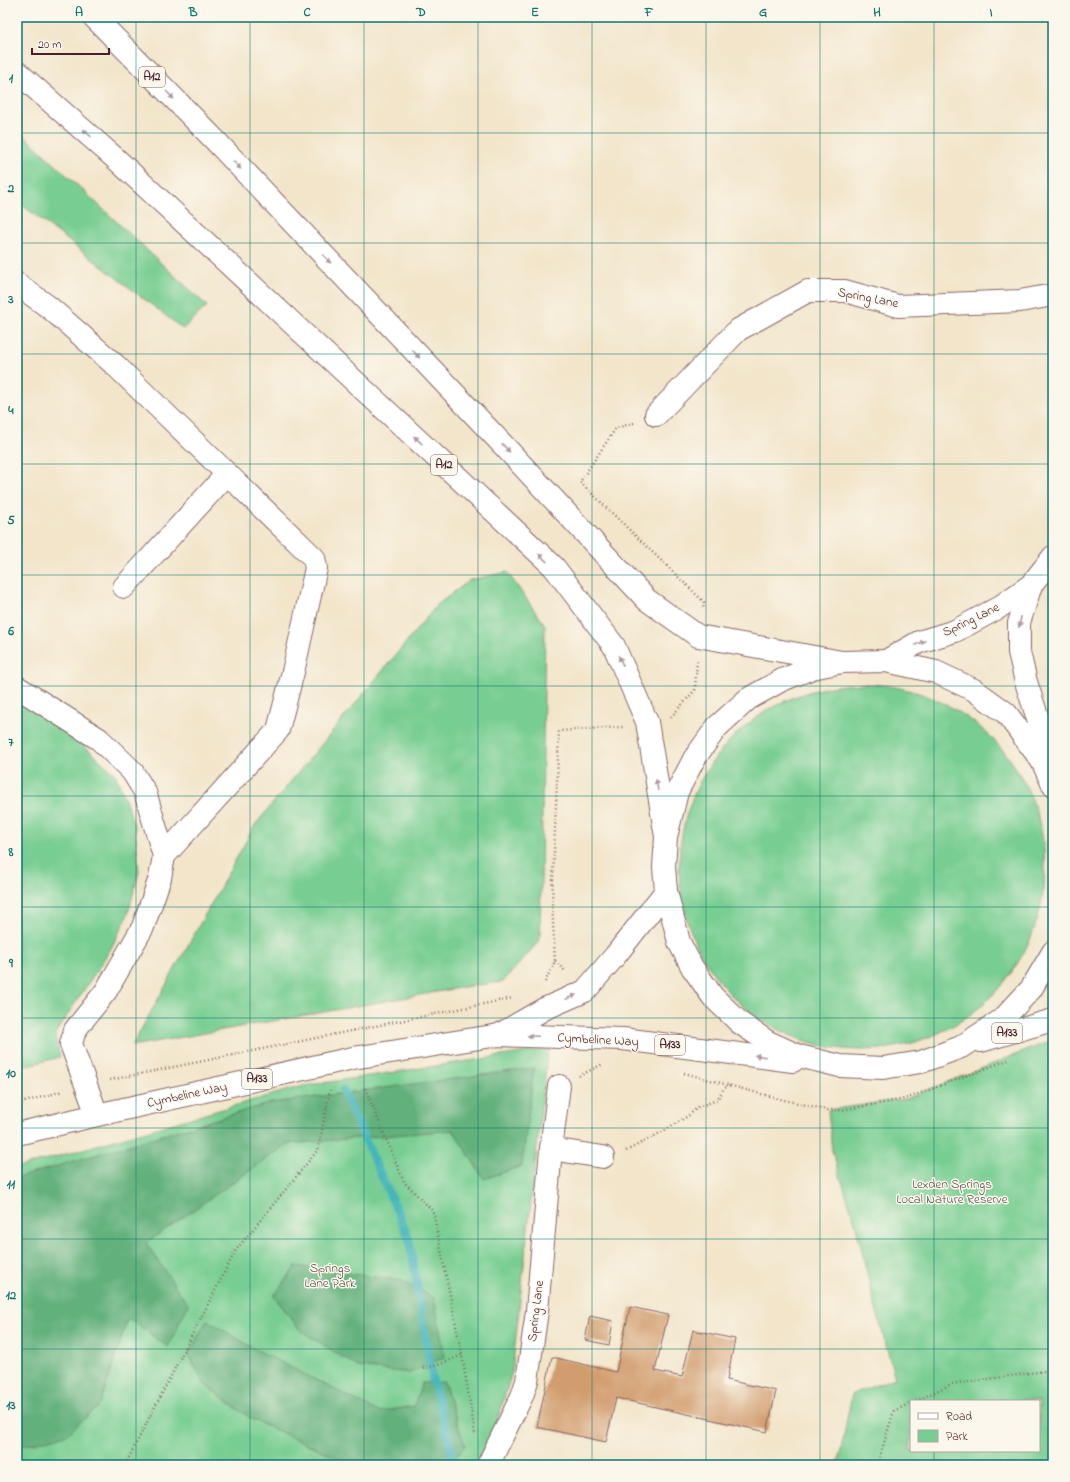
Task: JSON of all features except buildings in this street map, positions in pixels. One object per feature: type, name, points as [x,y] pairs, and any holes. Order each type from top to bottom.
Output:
[{"type":"main road","name":"A12","points":[[94,17],[265,194],[506,448],[647,600],[698,636],[842,662]]},
{"type":"main road","name":"A12","points":[[17,72],[116,159],[554,567],[614,646],[647,722],[666,837]]},
{"type":"main road","points":[[17,284],[50,308],[115,365],[314,558],[316,568],[293,672],[278,730],[164,856]]},
{"type":"main road","name":"Spring Lane","points":[[656,415],[738,330],[808,291],[845,291],[898,306],[1020,301],[1053,295]]},
{"type":"main road","points":[[124,587],[227,474]]},
{"type":"main road","name":"Spring Lane","points":[[886,661],[919,642],[955,631],[998,608],[1031,585],[1053,557]]},
{"type":"main road","name":"Spring Lane","points":[[1031,585],[1019,623],[1019,652],[1038,722],[1042,761]]},
{"type":"main road","points":[[1053,785],[1042,761],[1006,713],[974,690],[936,672],[886,661],[842,662],[812,668],[782,680],[748,699],[717,727],[694,759],[677,792],[666,837],[664,868],[666,891],[679,942],[692,967],[712,997],[740,1023],[768,1042],[799,1056],[840,1066],[883,1068],[921,1062],[961,1047],[1003,1018],[1031,989],[1053,952]]},
{"type":"main road","points":[[17,688],[99,739],[132,771],[145,792],[164,856],[160,878],[142,927],[106,991],[75,1030],[71,1044],[97,1115]]},
{"type":"main road","name":"Cymbeline Way","points":[[499,1035],[544,1010],[585,991],[629,939],[666,891]]},
{"type":"main road","name":"A133","points":[[961,1047],[1053,1020]]},
{"type":"main road","name":"Cymbeline Way","points":[[17,1134],[353,1058],[499,1035],[623,1039],[840,1066]]},
{"type":"main road","name":"Spring Lane","points":[[488,1465],[522,1396],[527,1381],[537,1311],[551,1149],[559,1086]]},
{"type":"main road","points":[[551,1149],[603,1158]]},
{"type":"path","points":[[543,986],[555,961],[552,903],[560,731],[624,727],[670,718],[696,690],[698,636],[704,602],[580,482],[616,428],[656,415]]},
{"type":"path","points":[[17,1104],[85,1085],[517,997]]},
{"type":"path","points":[[559,1086],[606,1062]]},
{"type":"path","points":[[603,1158],[624,1152],[662,1132],[688,1116],[698,1107],[717,1100],[724,1088],[730,1086]]},
{"type":"path","points":[[365,1088],[404,1182],[433,1211],[462,1355],[476,1441]]},
{"type":"path","points":[[125,1465],[236,1250],[318,1150],[330,1090]]},
{"type":"path","points":[[423,1369],[462,1355]]},
{"type":"path","points":[[918,1400],[951,1384],[1053,1370]]},
{"type":"path","points":[[877,1465],[894,1411],[910,1403]]},
{"type":"green space","points":[[17,129],[207,306],[183,329],[17,201]]},
{"type":"green space","points":[[507,572],[545,625],[540,940],[503,982],[470,986],[132,1046],[255,825],[437,605],[470,580]]},
{"type":"green space","points":[[862,684],[898,688],[932,698],[963,715],[991,738],[1014,766],[1031,797],[1041,831],[1045,867],[1041,903],[1031,937],[1014,968],[991,996],[963,1019],[932,1036],[898,1046],[862,1050],[826,1046],[792,1036],[761,1019],[733,996],[710,968],[693,937],[683,903],[679,867],[683,831],[693,797],[710,766],[733,738],[761,715],[792,698],[826,688]]},
{"type":"green space","points":[[17,701],[77,739],[116,775],[135,827],[139,872],[127,917],[110,950],[55,1034],[60,1057],[17,1068]]},
{"type":"green space","name":"Lexden Springs Local Nature Reserve","points":[[1053,1040],[1053,1465],[838,1465],[852,1394],[895,1378],[873,1298],[855,1222],[832,1151],[828,1110],[905,1099]]},
{"type":"green space","name":"Springs Lane Park","points":[[548,1049],[512,1372],[484,1465],[17,1465],[17,1168],[303,1086]]},
{"type":"green space","points":[[534,1068],[522,1166],[484,1179],[453,1130],[288,1144],[146,1243],[188,1305],[168,1347],[128,1318],[100,1405],[66,1435],[17,1447],[17,1178],[271,1103]]},
{"type":"green space","points":[[296,1266],[403,1281],[434,1298],[445,1357],[410,1373],[358,1367],[300,1330],[274,1296]]},
{"type":"green space","points":[[207,1320],[251,1347],[379,1412],[414,1406],[422,1383],[444,1382],[465,1446],[448,1465],[353,1465],[250,1418],[205,1385],[188,1355]]},
{"type":"waterway","points":[[343,1090],[409,1238],[432,1377],[455,1465]]}]
